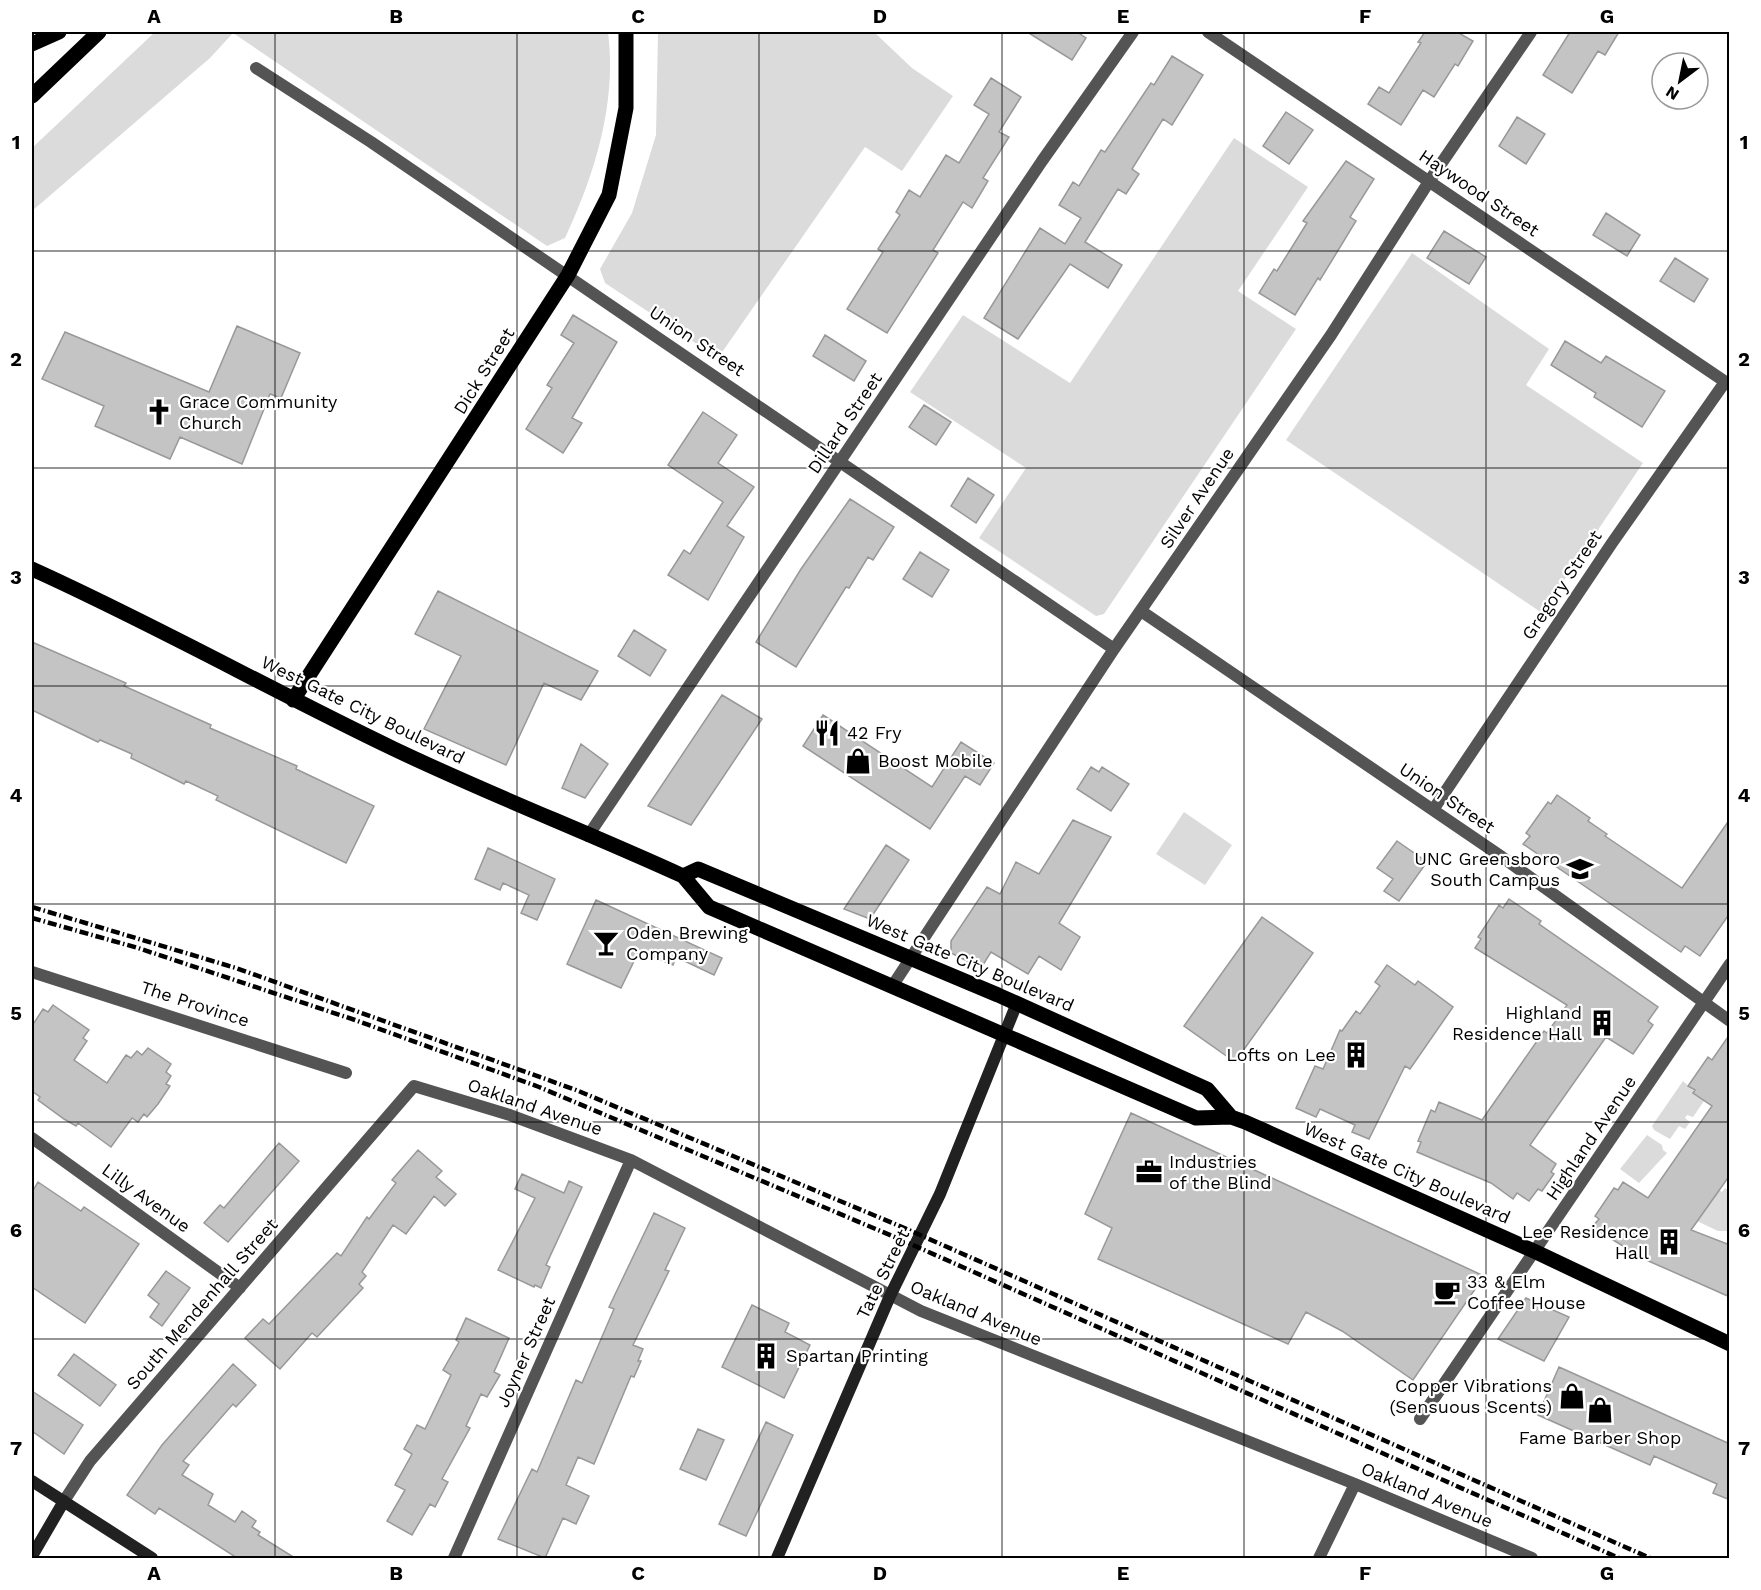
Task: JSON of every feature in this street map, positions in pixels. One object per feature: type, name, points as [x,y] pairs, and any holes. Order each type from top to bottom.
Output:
[{"type":"main road","points":[[32,44],[59,32]]},
{"type":"main road","points":[[32,96],[99,32]]},
{"type":"main road","name":"Dick Street","points":[[292,700],[568,276],[609,195],[626,108],[626,32]]},
{"type":"main road","name":"West Gate City Boulevard","points":[[32,569],[93,597],[292,700],[405,754],[683,876],[708,907],[893,985],[1196,1118],[1231,1117],[1536,1252],[1730,1344]]},
{"type":"main road","name":"West Gate City Boulevard","points":[[683,876],[698,869],[1017,1003],[1207,1089],[1231,1117]]},
{"type":"street","name":"Dillard Street","points":[[588,836],[1042,161],[1133,32]]},
{"type":"street","name":"Haywood Street","points":[[1208,32],[1430,180],[1727,384]]},
{"type":"street","name":"Silver Avenue","points":[[893,985],[1114,649],[1331,335],[1430,180],[1531,32]]},
{"type":"street","name":"Union Street","points":[[256,68],[371,142],[842,461],[1114,649]]},
{"type":"street","name":"Gregory Street","points":[[1433,810],[1612,543],[1727,384]]},
{"type":"street","name":"Union Street","points":[[1141,611],[1433,810],[1730,1021]]},
{"type":"street","name":"Highland Avenue","points":[[1420,1419],[1536,1252],[1730,964]]},
{"type":"street","name":"The Province","points":[[32,972],[346,1073]]},
{"type":"street","name":"Tate Street","points":[[777,1558],[890,1296],[940,1194],[1017,1003]]},
{"type":"street","name":"Oakland Avenue","points":[[414,1086],[510,1115],[631,1160],[921,1311],[1355,1484],[1532,1558]]},
{"type":"street","name":"South Mendenhall Street","points":[[32,1556],[90,1461],[414,1086]]},
{"type":"street","name":"Lilly Avenue","points":[[32,1138],[240,1288]]},
{"type":"street","name":"Joyner Street","points":[[454,1558],[631,1160]]},
{"type":"street","points":[[32,1481],[152,1558]]},
{"type":"street","points":[[1319,1558],[1355,1484]]},
{"type":"shaded area","points":[[155,32],[608,32],[609,85],[601,138],[586,189],[565,238],[547,246],[233,33],[210,58],[32,211],[32,148]]},
{"type":"shaded area","points":[[658,32],[874,32],[912,68],[953,96],[902,171],[865,147],[718,358],[605,283],[600,269],[632,213],[656,135]]},
{"type":"shaded area","points":[[1234,138],[1308,187],[1238,291],[1296,329],[1104,614],[1096,616],[979,538],[1026,468],[910,392],[963,315],[1070,383]]},
{"type":"shaded area","points":[[1412,253],[1549,349],[1526,385],[1643,463],[1542,613],[1286,440]]},
{"type":"shaded area","points":[[1184,812],[1232,845],[1205,885],[1156,854]]},
{"type":"shaded area","points":[[1683,1081],[1704,1101],[1693,1117],[1687,1115],[1685,1118],[1690,1122],[1685,1129],[1679,1126],[1670,1139],[1654,1130],[1652,1126]]},
{"type":"shaded area","points":[[1647,1135],[1662,1145],[1663,1150],[1667,1153],[1639,1183],[1620,1169]]},
{"type":"shaded area","points":[[1725,1188],[1729,1191],[1729,1231],[1718,1231],[1697,1221],[1719,1190],[1722,1192]]},
{"type":"building","points":[[1027,32],[1077,32],[1086,38],[1072,60]]},
{"type":"building","points":[[1425,32],[1457,32],[1473,41],[1458,66],[1455,64],[1434,97],[1423,90],[1401,125],[1368,104],[1379,87],[1389,93],[1421,43],[1418,42]]},
{"type":"building","points":[[1570,32],[1619,32],[1605,55],[1598,51],[1572,93],[1543,75]]},
{"type":"building","points":[[1172,56],[1203,75],[1172,125],[1163,119],[1132,169],[1139,174],[1126,194],[1118,189],[1085,242],[1122,265],[1108,288],[1070,264],[1018,339],[984,318],[1040,228],[1065,244],[1081,218],[1059,205],[1073,182],[1079,186],[1101,150],[1105,152],[1151,83],[1154,85]]},
{"type":"building","points":[[991,78],[1021,97],[999,132],[1009,137],[983,178],[988,181],[972,208],[963,202],[933,250],[938,253],[887,333],[847,309],[883,252],[878,249],[900,215],[896,212],[909,190],[920,197],[946,155],[959,163],[989,114],[974,105]]},
{"type":"building","points":[[1286,112],[1313,130],[1289,164],[1263,146]]},
{"type":"building","points":[[1517,117],[1545,134],[1526,164],[1499,146]]},
{"type":"building","points":[[1346,161],[1374,179],[1350,217],[1356,221],[1320,280],[1318,278],[1295,315],[1259,293],[1274,269],[1277,271],[1307,223],[1303,221]]},
{"type":"building","points":[[1606,213],[1640,235],[1627,256],[1593,235]]},
{"type":"building","points":[[1444,231],[1486,257],[1469,284],[1427,258]]},
{"type":"building","points":[[1675,258],[1708,279],[1694,302],[1660,281]]},
{"type":"building","points":[[573,315],[617,342],[572,418],[582,423],[563,453],[526,429],[552,388],[547,385],[574,343],[561,335]]},
{"type":"building","points":[[237,326],[300,353],[281,398],[270,394],[242,464],[180,437],[170,459],[95,426],[104,406],[42,379],[65,332],[209,392]]},
{"type":"building","points":[[825,335],[866,361],[854,381],[813,356]]},
{"type":"building","points":[[1565,341],[1601,363],[1606,356],[1665,391],[1642,427],[1594,397],[1596,393],[1551,365]]},
{"type":"building","points":[[924,405],[951,422],[936,445],[909,427]]},
{"type":"building","points":[[703,412],[737,435],[718,463],[754,487],[727,526],[744,537],[708,600],[668,575],[684,550],[690,554],[723,502],[668,465]]},
{"type":"building","points":[[968,478],[994,495],[976,523],[951,506]]},
{"type":"building","points":[[850,499],[894,527],[873,560],[868,557],[849,588],[846,587],[796,667],[756,642],[801,569]]},
{"type":"building","points":[[920,552],[949,570],[932,597],[903,579]]},
{"type":"building","points":[[438,591],[598,671],[581,700],[544,683],[506,765],[424,729],[461,656],[415,634]]},
{"type":"building","points":[[634,630],[666,650],[650,676],[618,656]]},
{"type":"building","points":[[32,642],[126,683],[124,686],[211,725],[210,728],[297,766],[296,769],[374,806],[346,863],[216,800],[218,796],[186,781],[184,784],[131,758],[132,754],[100,740],[98,742],[32,710]]},
{"type":"building","points":[[722,695],[762,719],[691,825],[648,806]]},
{"type":"building","points":[[823,715],[932,787],[961,742],[994,763],[980,785],[965,776],[930,829],[803,746]]},
{"type":"building","points":[[581,744],[608,764],[585,798],[562,788]]},
{"type":"building","points":[[1091,767],[1099,772],[1102,767],[1129,784],[1111,811],[1077,789]]},
{"type":"building","points":[[1557,795],[1590,818],[1588,821],[1607,834],[1605,836],[1682,888],[1730,819],[1730,913],[1700,956],[1685,946],[1681,952],[1523,844],[1530,836],[1526,833],[1548,802],[1551,804]]},
{"type":"building","points":[[1073,820],[1111,837],[1059,923],[1080,937],[1061,970],[1039,956],[1028,974],[991,952],[981,968],[951,953],[951,941],[987,887],[1000,894],[1016,862],[1039,874]]},
{"type":"building","points":[[1397,841],[1427,862],[1399,901],[1384,891],[1393,879],[1377,868]]},
{"type":"building","points":[[886,845],[909,860],[870,919],[844,909]]},
{"type":"building","points":[[488,848],[555,879],[537,920],[521,913],[529,895],[503,883],[500,890],[475,879]]},
{"type":"building","name":"Highland Residence Hall","points":[[1509,899],[1541,921],[1539,924],[1658,1007],[1648,1021],[1653,1025],[1633,1054],[1606,1037],[1530,1145],[1556,1164],[1551,1172],[1554,1174],[1542,1191],[1538,1189],[1529,1201],[1517,1193],[1513,1199],[1491,1183],[1417,1152],[1421,1142],[1418,1141],[1431,1110],[1435,1112],[1439,1102],[1482,1120],[1544,1031],[1547,1033],[1567,1005],[1475,948],[1481,939],[1478,937],[1499,905],[1503,908]]},
{"type":"building","points":[[596,900],[722,958],[714,975],[676,957],[673,965],[639,951],[621,988],[567,964]]},
{"type":"building","points":[[1262,917],[1313,953],[1235,1062],[1184,1026]]},
{"type":"building","name":"Lofts on Lee","points":[[1387,965],[1415,985],[1418,981],[1453,1007],[1410,1069],[1405,1066],[1369,1139],[1352,1132],[1355,1125],[1320,1109],[1316,1117],[1296,1108],[1315,1066],[1323,1069],[1340,1030],[1342,1031],[1356,1011],[1360,1014],[1380,986],[1375,982]]},
{"type":"building","points":[[53,1005],[89,1030],[83,1038],[87,1041],[74,1060],[107,1083],[126,1055],[131,1058],[137,1051],[142,1055],[148,1048],[171,1064],[166,1072],[171,1076],[166,1084],[170,1086],[158,1104],[147,1117],[144,1114],[138,1122],[132,1118],[111,1147],[78,1123],[76,1126],[64,1119],[38,1100],[40,1097],[32,1091],[32,1026],[43,1009],[48,1012]]},
{"type":"building","points":[[1730,1034],[1730,1175],[1691,1230],[1730,1245],[1730,1297],[1644,1259],[1592,1227],[1599,1219],[1595,1216],[1614,1188],[1618,1190],[1623,1182],[1648,1198],[1712,1106],[1693,1093],[1695,1090],[1688,1086],[1708,1057],[1712,1060]]},
{"type":"building","points":[[1131,1113],[1484,1276],[1413,1380],[1342,1331],[1306,1312],[1288,1344],[1098,1259],[1112,1228],[1085,1214]]},
{"type":"building","points":[[279,1143],[299,1161],[228,1242],[204,1223],[220,1205],[224,1208]]},
{"type":"building","points":[[418,1150],[442,1171],[436,1177],[456,1194],[445,1206],[434,1196],[406,1234],[393,1225],[362,1272],[366,1276],[359,1284],[363,1288],[317,1337],[312,1333],[280,1369],[245,1338],[263,1319],[269,1324],[337,1253],[341,1256],[367,1217],[369,1219],[396,1183],[392,1180]]},
{"type":"building","points":[[522,1174],[564,1193],[569,1181],[582,1187],[546,1265],[550,1267],[541,1288],[498,1270],[535,1198],[515,1189]]},
{"type":"building","points":[[38,1182],[81,1211],[84,1207],[139,1244],[85,1323],[32,1287],[32,1192]]},
{"type":"building","points":[[654,1213],[685,1228],[665,1270],[669,1271],[633,1345],[643,1349],[638,1361],[641,1361],[634,1377],[631,1376],[594,1464],[578,1457],[566,1485],[589,1496],[576,1524],[563,1518],[545,1558],[498,1539],[532,1469],[537,1472],[576,1380],[582,1383],[614,1309],[609,1307]]},
{"type":"building","points":[[166,1271],[190,1288],[162,1326],[150,1317],[159,1304],[148,1295]]},
{"type":"building","points":[[1526,1298],[1569,1317],[1544,1361],[1498,1339]]},
{"type":"building","name":"Spartan Printing","points":[[752,1305],[789,1323],[785,1332],[810,1345],[784,1398],[722,1367]]},
{"type":"building","points":[[466,1318],[509,1338],[494,1372],[500,1375],[487,1397],[481,1394],[466,1426],[470,1428],[442,1479],[448,1482],[435,1507],[430,1504],[412,1535],[387,1521],[405,1490],[395,1485],[412,1454],[404,1449],[417,1425],[425,1429],[451,1375],[443,1370],[459,1342],[456,1340]]},
{"type":"building","points":[[74,1354],[116,1385],[100,1406],[58,1375]]},
{"type":"building","points":[[233,1364],[256,1385],[236,1407],[233,1404],[183,1461],[189,1465],[182,1475],[213,1494],[208,1505],[235,1522],[242,1511],[256,1521],[252,1527],[260,1532],[258,1535],[295,1558],[237,1558],[159,1508],[155,1514],[127,1495],[162,1445]]},
{"type":"building","points":[[1559,1367],[1730,1444],[1730,1500],[1713,1493],[1717,1484],[1654,1456],[1650,1465],[1538,1415]]},
{"type":"building","points":[[32,1391],[83,1425],[64,1454],[32,1431]]},
{"type":"building","points":[[766,1422],[793,1435],[746,1536],[719,1524]]},
{"type":"building","points":[[698,1429],[724,1440],[706,1480],[680,1469]]},
{"type":"railway","points":[[32,907],[236,968],[576,1090],[902,1227],[1650,1558]]},
{"type":"railway","points":[[32,918],[138,948],[355,1020],[539,1087],[897,1238],[1619,1558]]},
{"type":"place","name":"Grace Community Church","points":[[159,412]]},
{"type":"place","name":"42 Fry","points":[[827,733]]},
{"type":"place","name":"Boost Mobile","points":[[858,761]]},
{"type":"place","name":"UNC Greensboro South Campus","points":[[1580,869]]},
{"type":"place","name":"Oden Brewing Company","points":[[606,943]]},
{"type":"place","name":"Highland Residence Hall","points":[[1602,1023]]},
{"type":"place","name":"Lofts on Lee","points":[[1356,1055]]},
{"type":"place","name":"Industries of the Blind","points":[[1149,1172]]},
{"type":"place","name":"Lee Residence Hall","points":[[1669,1242]]},
{"type":"place","name":"33 & Elm Coffee House","points":[[1447,1292]]},
{"type":"place","name":"Spartan Printing","points":[[766,1356]]},
{"type":"place","name":"Copper Vibrations (Sensuous Scents)","points":[[1572,1396]]},
{"type":"place","name":"Fame Barber Shop","points":[[1600,1410]]}]
